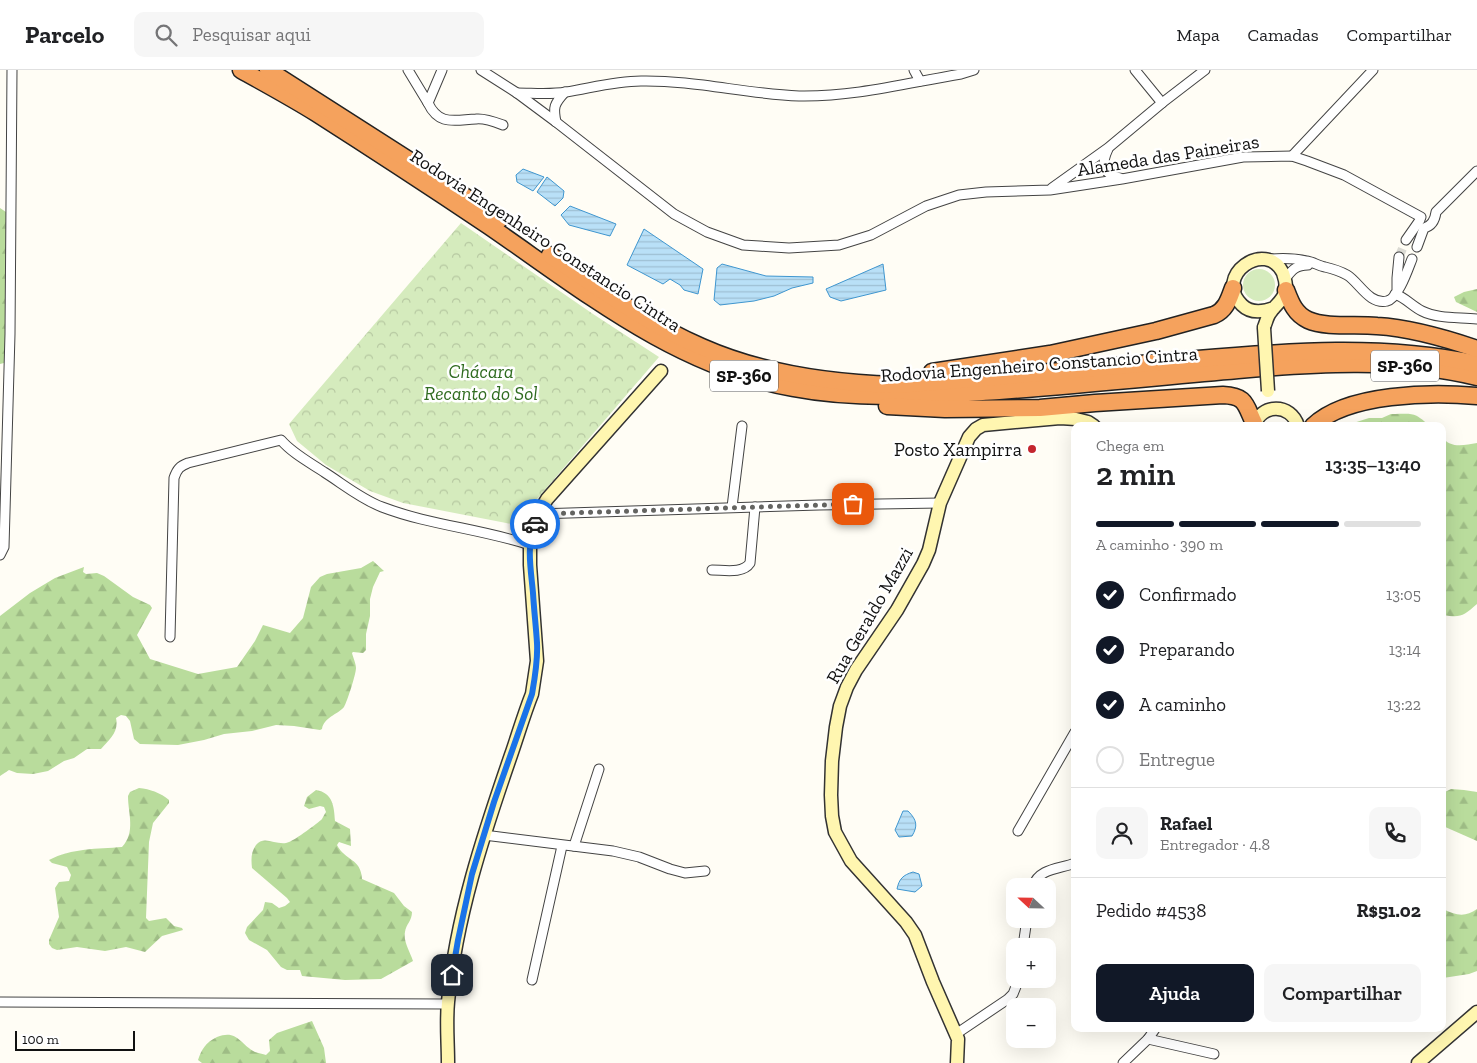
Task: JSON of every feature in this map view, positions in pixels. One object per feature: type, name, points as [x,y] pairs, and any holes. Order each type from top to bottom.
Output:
[{"type":"highway","name":"Rodovia Engenheiro Constancio Cintra","points":[[241,70],[314,112],[485,224],[628,321],[665,343],[722,369],[751,379],[793,388],[856,384],[894,385],[1229,356],[1310,351],[1364,350],[1477,364]]},
{"type":"highway","name":"Rodovia Engenheiro Constancio Cintra","points":[[268,70],[454,189],[644,316],[678,336],[703,348],[823,386],[892,397],[1042,388],[1303,364],[1385,364],[1422,367],[1477,377]]},
{"type":"highway","points":[[1286,285],[1294,309],[1298,314],[1309,320],[1334,324],[1399,328],[1477,350]]},
{"type":"highway","points":[[823,386],[852,377],[911,376],[1050,354],[1156,332],[1220,313],[1228,301],[1233,288]]},
{"type":"highway","points":[[823,386],[844,400],[877,405],[976,410],[1040,408],[1223,395],[1235,396],[1242,400],[1256,421]]},
{"type":"highway","points":[[1319,422],[1329,415],[1358,403],[1382,398],[1430,394],[1477,396]]},
{"type":"street","points":[[0,555],[4,547],[10,334],[12,70]]},
{"type":"street","points":[[408,70],[432,112],[438,117],[446,120],[463,121],[478,119],[503,125]]},
{"type":"street","points":[[428,103],[442,70]]},
{"type":"street","name":"Alameda das Paineiras","points":[[481,70],[517,93],[556,122],[674,214],[707,232],[743,245],[790,248],[839,245],[871,235],[926,206],[959,195],[986,192],[1050,190],[1243,158],[1292,156],[1344,175],[1422,222]]},
{"type":"street","points":[[914,70],[920,81]]},
{"type":"street","points":[[517,93],[565,92],[614,82],[640,81],[682,83],[760,93],[825,96],[871,90],[974,70]]},
{"type":"street","points":[[1135,70],[1162,103]]},
{"type":"street","points":[[1050,190],[1108,148],[1205,70]]},
{"type":"street","points":[[1292,156],[1373,70]]},
{"type":"street","points":[[556,122],[554,111],[556,102],[565,92]]},
{"type":"street","points":[[1108,148],[1103,161],[1106,169],[1111,176],[1122,179]]},
{"type":"street","points":[[1416,247],[1425,213],[1430,211],[1436,212],[1477,170]]},
{"type":"street","points":[[1406,240],[1422,222]]},
{"type":"street","points":[[1396,292],[1399,257]]},
{"type":"street","points":[[1274,308],[1264,312],[1253,312],[1243,307],[1236,298],[1233,288],[1234,278],[1238,270],[1245,263],[1264,259],[1308,261],[1316,265]]},
{"type":"street","points":[[1264,259],[1274,263],[1281,270],[1286,285]]},
{"type":"street","points":[[1256,421],[1269,392],[1264,328],[1268,316],[1282,301],[1286,285],[1294,269],[1298,266],[1316,265],[1336,269],[1349,276],[1367,294],[1380,301],[1387,301],[1392,298],[1405,279],[1412,259]]},
{"type":"street","points":[[1396,292],[1421,310],[1430,314],[1477,319]]},
{"type":"street","points":[[1253,312],[1264,328]]},
{"type":"street","points":[[448,1063],[448,1004],[458,940],[472,874],[532,694],[537,661],[530,565],[532,529],[547,499],[661,371]]},
{"type":"street","points":[[1269,392],[1293,416],[1296,422]]},
{"type":"street","points":[[1256,421],[1268,410],[1276,408],[1285,410]]},
{"type":"street","name":"Rua Geraldo Mazzi","points":[[957,1063],[958,1046],[956,1034],[939,997],[915,935],[901,916],[851,861],[835,832],[831,795],[832,761],[840,706],[856,670],[897,610],[923,564],[929,550],[940,503],[969,437],[976,429],[983,426],[1060,418],[1088,422]]},
{"type":"street","points":[[732,507],[742,426]]},
{"type":"street","points":[[170,637],[174,478],[180,466],[188,463],[281,440],[294,452],[342,484],[382,507],[416,517],[487,532],[530,545]]},
{"type":"street","points":[[538,514],[732,507],[940,503]]},
{"type":"street","points":[[712,570],[741,570],[747,568],[750,563],[755,507]]},
{"type":"street","points":[[1018,831],[1071,739]]},
{"type":"street","points":[[574,846],[599,769]]},
{"type":"street","points":[[484,836],[628,854],[685,873],[705,871]]},
{"type":"street","points":[[532,980],[562,846]]},
{"type":"street","points":[[1037,878],[1046,872],[1071,864]]},
{"type":"street","points":[[956,1034],[1008,999],[1016,988]]},
{"type":"street","points":[[0,1002],[448,1004]]},
{"type":"street","points":[[1418,1063],[1477,1012]]},
{"type":"street","points":[[1123,1063],[1153,1032]]},
{"type":"street","points":[[1148,1039],[1214,1054]]},
{"type":"green space","points":[[0,208],[6,212],[9,227],[10,354],[4,363],[0,364]]},
{"type":"green space","name":"Chácara Recanto do Sol","points":[[461,223],[659,357],[531,506],[522,526],[403,503],[370,491],[326,465],[297,441],[289,424]]},
{"type":"green space","points":[[1259,269],[1265,270],[1270,274],[1274,279],[1274,291],[1270,296],[1265,300],[1259,301],[1253,300],[1248,296],[1244,291],[1243,285],[1244,279],[1248,274],[1253,270]]},
{"type":"green space","points":[[1477,289],[1477,312],[1456,302],[1454,297]]},
{"type":"green space","points":[[1391,414],[1412,414],[1425,422],[1356,422],[1369,418],[1382,418]]},
{"type":"green space","points":[[1446,441],[1454,445],[1477,443],[1477,604],[1465,614],[1446,615]]},
{"type":"green space","points":[[373,561],[384,571],[380,572],[370,599],[366,650],[363,653],[352,653],[356,671],[344,707],[325,722],[322,729],[276,725],[252,731],[224,734],[178,745],[140,744],[134,739],[130,721],[126,716],[121,715],[116,718],[117,723],[113,735],[101,749],[87,749],[48,771],[33,774],[17,773],[9,770],[0,776],[0,616],[30,593],[55,578],[84,567],[83,572],[86,574],[97,573],[104,576],[133,597],[150,605],[152,608],[137,635],[150,659],[198,674],[237,667],[255,641],[263,625],[290,633],[303,618],[311,587],[320,577],[361,568]]},
{"type":"green space","points":[[139,788],[155,792],[169,800],[169,803],[153,823],[149,842],[146,918],[149,921],[166,918],[174,926],[183,930],[162,936],[145,952],[126,947],[105,951],[77,947],[57,950],[52,948],[49,940],[59,917],[55,888],[59,882],[69,881],[71,875],[67,867],[52,863],[49,860],[76,851],[122,847],[129,835],[130,829],[128,796],[130,792]]},
{"type":"green space","points":[[1451,789],[1477,792],[1477,841],[1446,827],[1446,792]]},
{"type":"green space","points":[[316,790],[326,794],[332,801],[335,821],[350,829],[351,846],[339,842],[337,845],[359,867],[362,879],[394,893],[404,906],[412,912],[405,935],[413,961],[381,979],[345,980],[302,976],[300,970],[287,970],[281,967],[267,950],[249,940],[245,933],[247,927],[263,910],[265,902],[272,903],[279,908],[290,902],[252,868],[254,848],[259,842],[263,841],[289,842],[322,819],[326,812],[324,807],[320,806],[309,809],[304,806],[307,797]]},
{"type":"green space","points":[[1477,909],[1477,971],[1446,978],[1446,910],[1464,915]]},
{"type":"green space","points":[[312,1021],[324,1048],[326,1063],[202,1063],[198,1060],[207,1044],[213,1039],[224,1035],[234,1036],[255,1052],[266,1055],[270,1051],[269,1040],[277,1033]]},
{"type":"water","points":[[523,169],[544,177],[533,191],[517,182],[516,175]]},
{"type":"water","points":[[547,177],[564,191],[563,198],[555,206],[537,192]]},
{"type":"water","points":[[570,206],[616,224],[610,236],[569,225],[561,215]]},
{"type":"water","points":[[644,229],[703,269],[698,294],[684,290],[670,279],[663,284],[627,265]]},
{"type":"water","points":[[722,264],[766,276],[813,277],[813,283],[754,301],[720,305],[714,300],[717,268]]},
{"type":"water","points":[[883,264],[886,290],[841,301],[830,297],[826,289]]},
{"type":"water","points":[[903,811],[908,811],[915,820],[916,826],[912,836],[899,837],[895,830]]},
{"type":"water","points":[[913,872],[919,874],[922,886],[915,892],[897,889],[902,878]]},
{"type":"tunnel","points":[[1399,257],[1406,240]]},
{"type":"way so far","points":[[535,524],[538,514],[853,504]]},
{"type":"place","name":"Posto Xampirra","points":[[1032,449]]},
{"type":"route","points":[[452,975],[472,874],[494,802],[532,694],[537,661],[537,643],[530,545],[532,529],[535,524]]}]
